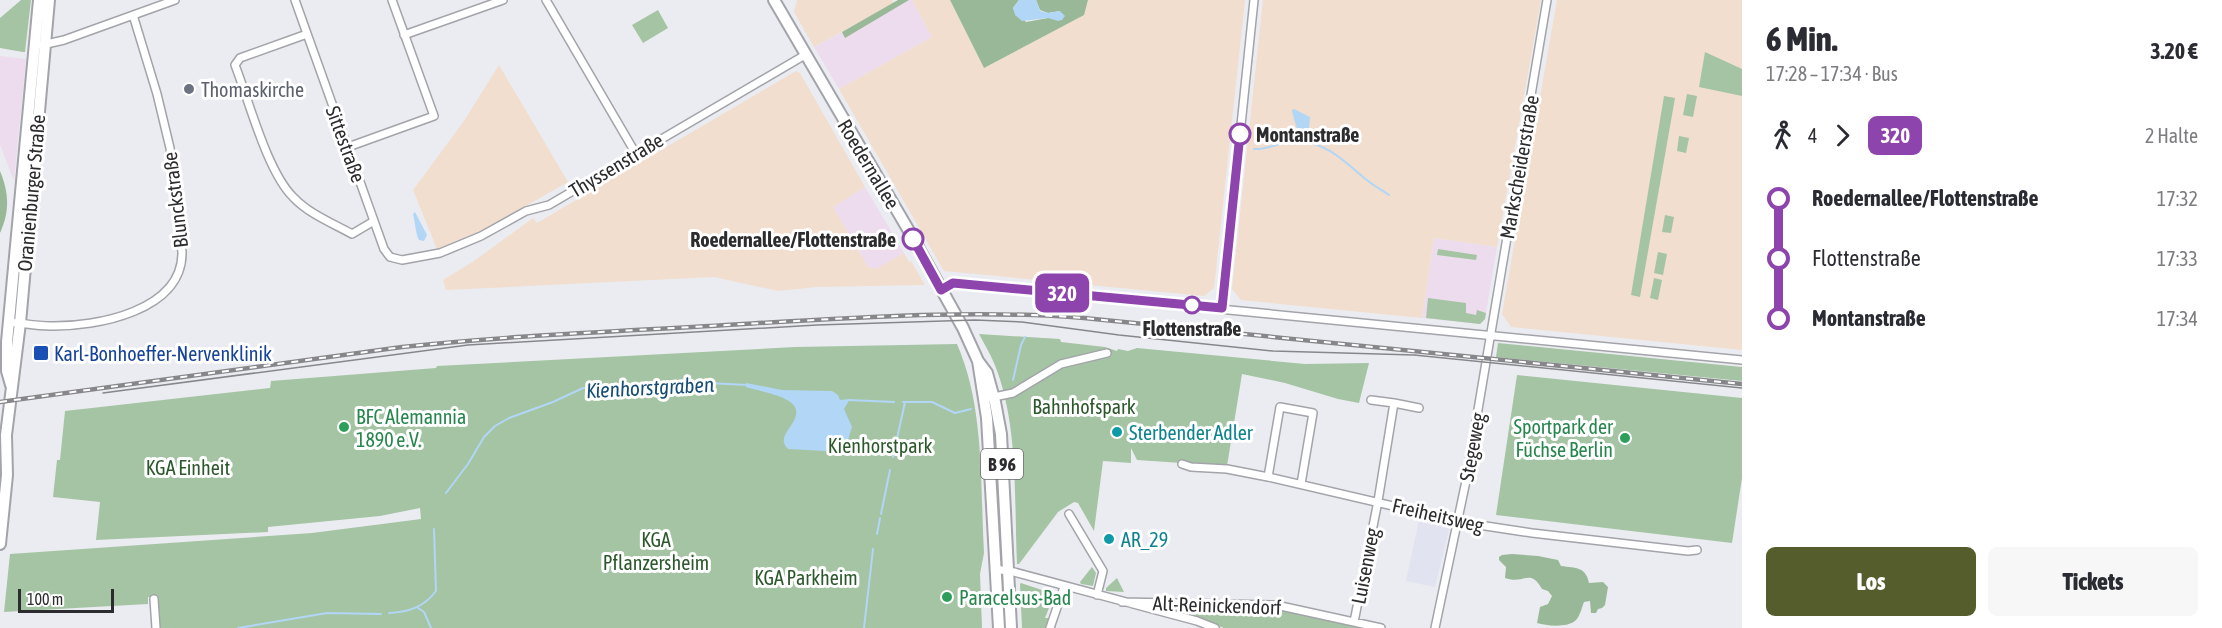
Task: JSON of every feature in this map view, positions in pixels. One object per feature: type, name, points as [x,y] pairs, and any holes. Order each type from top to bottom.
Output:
[{"type":"main road","name":"Oranienburger Straße","points":[[6,435],[20,323],[40,45],[39,0]]},
{"type":"main road","name":"Oranienburger Straße","points":[[11,385],[7,371],[8,322],[40,45],[49,0]]},
{"type":"main road","name":"Roedernallee","points":[[776,1],[805,55],[907,227],[978,361],[987,373],[994,397],[1000,434],[1011,628]]},
{"type":"main road","name":"Roedernallee","points":[[978,361],[987,418],[999,628]]},
{"type":"main road","points":[[0,453],[6,435]]},
{"type":"main road","points":[[0,544],[7,475],[6,435]]},
{"type":"street","points":[[40,45],[64,40],[175,0]]},
{"type":"street","name":"Sittestraße","points":[[296,0],[384,249],[390,257],[402,260],[420,258]]},
{"type":"street","points":[[348,147],[434,116],[392,0]]},
{"type":"street","points":[[404,35],[503,0]]},
{"type":"street","points":[[1222,308],[1254,0]]},
{"type":"street","name":"Markscheiderstraße","points":[[1491,335],[1547,0]]},
{"type":"street","points":[[549,1],[636,154]]},
{"type":"street","name":"Blunckstraße","points":[[8,322],[50,326],[80,325],[114,318],[160,297],[174,284],[181,269],[182,252],[170,148],[157,94],[133,15]]},
{"type":"street","points":[[307,34],[240,58],[236,65],[273,169],[282,186],[309,211],[352,234],[374,221]]},
{"type":"street","name":"Thyssenstraße","points":[[420,258],[440,253],[481,236],[526,211],[549,205],[805,55]]},
{"type":"street","points":[[941,290],[953,283],[1742,360]]},
{"type":"street","name":"Stegeweg","points":[[1435,628],[1459,520],[1491,335]]},
{"type":"street","points":[[994,397],[1013,393],[1061,364],[1107,353]]},
{"type":"street","points":[[1371,400],[1419,408]]},
{"type":"street","name":"Luisenweg","points":[[1354,622],[1378,501],[1394,403]]},
{"type":"street","points":[[1268,477],[1280,407],[1313,413],[1301,484]]},
{"type":"street","name":"Freiheitsweg","points":[[1182,464],[1268,477],[1466,523],[1532,533],[1688,551],[1697,550]]},
{"type":"street","points":[[1069,514],[1103,571],[1097,595]]},
{"type":"street","name":"Alt-Reinickendorf","points":[[995,569],[1197,621],[1215,628]]},
{"type":"street","points":[[1050,628],[1064,587]]},
{"type":"street","points":[[154,599],[156,628]]},
{"type":"street","name":"Alt-Reinickendorf","points":[[1122,602],[1276,605],[1381,628]]},
{"type":"shaded area","points":[[797,0],[892,0],[894,3],[814,47],[794,12]]},
{"type":"shaded area","points":[[912,0],[932,37],[839,89],[814,47],[842,32],[845,37]]},
{"type":"shaded area","points":[[912,0],[950,0],[984,68],[1083,15],[1088,0],[1245,0],[1214,288],[1204,296],[944,271],[839,89],[932,37]]},
{"type":"shaded area","points":[[1263,0],[1541,0],[1497,247],[1434,238],[1422,318],[1241,300],[1232,289]]},
{"type":"shaded area","points":[[1557,0],[1742,0],[1742,350],[1511,327],[1502,314]]},
{"type":"shaded area","points":[[0,56],[26,59],[14,181],[0,145]]},
{"type":"shaded area","points":[[499,65],[568,182],[487,228],[437,249],[413,190],[464,121]]},
{"type":"shaded area","points":[[796,71],[800,73],[865,187],[833,207],[868,267],[876,269],[904,253],[925,285],[817,287],[778,291],[714,277],[446,290],[443,280],[474,261],[533,218],[537,223]]},
{"type":"shaded area","points":[[865,187],[904,253],[876,270],[868,267],[832,206]]},
{"type":"shaded area","points":[[1434,238],[1497,247],[1485,319],[1480,324],[1422,318]]},
{"type":"shaded area","points":[[1420,515],[1447,521],[1450,526],[1435,587],[1406,581]]},
{"type":"green space","points":[[21,0],[31,0],[25,52],[0,48],[0,18]]},
{"type":"green space","points":[[898,0],[909,0],[845,38],[842,32]]},
{"type":"green space","points":[[950,0],[1019,0],[1013,8],[1026,22],[1048,18],[1060,11],[1048,13],[1040,10],[1036,0],[1088,0],[1084,15],[984,68]]},
{"type":"green space","points":[[658,10],[668,28],[643,43],[632,25]]},
{"type":"green space","points":[[1705,52],[1742,69],[1742,96],[1699,87]]},
{"type":"green space","points":[[1687,94],[1697,96],[1693,117],[1683,115]]},
{"type":"green space","points":[[1664,96],[1675,98],[1640,297],[1631,295]]},
{"type":"green space","points":[[1679,136],[1689,138],[1686,153],[1677,151]]},
{"type":"green space","points":[[0,171],[5,187],[7,210],[0,233]]},
{"type":"green space","points":[[1665,215],[1674,217],[1671,233],[1662,232]]},
{"type":"green space","points":[[1438,249],[1477,255],[1476,260],[1437,255]]},
{"type":"green space","points":[[1658,252],[1667,254],[1663,275],[1654,273]]},
{"type":"green space","points":[[1654,278],[1662,280],[1658,300],[1650,298]]},
{"type":"green space","points":[[1428,298],[1466,303],[1466,313],[1476,315],[1477,310],[1486,313],[1485,319],[1480,324],[1426,318]]},
{"type":"green space","name":"Bahnhofspark","points":[[979,334],[1060,339],[1061,342],[1105,347],[1117,351],[1118,349],[1128,351],[1137,348],[1305,364],[1369,363],[1359,403],[1242,374],[1227,466],[1137,460],[1131,448],[1131,463],[1103,461],[1094,531],[1078,503],[1074,502],[1058,512],[1017,564],[1014,462],[1008,411],[994,363]]},
{"type":"green space","points":[[1498,343],[1742,367],[1742,381],[1496,357]]},
{"type":"green space","points":[[957,344],[972,394],[980,447],[984,553],[980,574],[982,628],[160,628],[158,597],[148,597],[148,604],[4,612],[10,554],[312,533],[421,519],[420,508],[380,516],[268,527],[268,532],[96,540],[100,502],[53,497],[57,460],[60,460],[65,411],[270,388],[271,381],[436,368],[437,366],[795,347]]},
{"type":"green space","name":"Sportpark der Füchse Berlin","points":[[1517,375],[1742,398],[1742,478],[1732,543],[1496,515]]},
{"type":"green space","points":[[994,462],[998,462],[1003,557],[998,555]]},
{"type":"green space","points":[[1512,554],[1558,560],[1561,566],[1583,571],[1589,583],[1603,582],[1608,587],[1605,605],[1596,613],[1591,613],[1590,601],[1584,602],[1580,614],[1572,623],[1552,625],[1537,623],[1540,607],[1548,604],[1552,596],[1534,579],[1505,578],[1506,567],[1499,557]]},
{"type":"green space","points":[[1092,567],[1096,573],[1093,586],[1081,584],[1080,582]]},
{"type":"green space","points":[[1117,578],[1124,592],[1106,591],[1106,588]]},
{"type":"green space","points":[[1021,583],[1057,595],[1053,598],[1045,618],[1051,618],[1048,628],[1022,628]]},
{"type":"green space","points":[[1148,606],[1281,609],[1367,628],[1224,628],[1194,617]]},
{"type":"water","points":[[1019,0],[1036,0],[1040,11],[1048,13],[1060,11],[1065,16],[1058,21],[1048,18],[1022,21],[1015,15],[1013,8]]},
{"type":"water","points":[[1294,109],[1310,117],[1309,128],[1306,131],[1297,129],[1292,112]]},
{"type":"water","points":[[415,212],[427,235],[424,241],[419,240],[417,235],[413,214]]},
{"type":"water","points":[[746,383],[782,390],[832,391],[838,395],[840,400],[850,399],[844,409],[852,427],[848,440],[825,451],[788,449],[784,440],[796,415],[794,405],[767,392],[746,387]]},
{"type":"waterway","points":[[1254,149],[1293,141],[1318,145],[1334,153],[1369,182],[1389,195]]},
{"type":"waterway","name":"Kienhorstgraben","points":[[1013,380],[1025,337]]},
{"type":"waterway","name":"Kienhorstgraben","points":[[446,493],[468,464],[484,437],[495,426],[583,388],[707,383],[748,385]]},
{"type":"waterway","name":"Kienhorstgraben","points":[[848,400],[894,402]]},
{"type":"waterway","name":"Kienhorstgraben","points":[[903,402],[932,402],[955,413],[971,409]]},
{"type":"waterway","points":[[893,457],[905,402]]},
{"type":"waterway","points":[[881,514],[890,470]]},
{"type":"waterway","points":[[877,534],[880,518]]},
{"type":"waterway","name":"Kienhorstgraben","points":[[389,613],[416,608],[436,591],[434,529]]},
{"type":"waterway","points":[[864,628],[873,549]]},
{"type":"waterway","points":[[418,608],[424,612],[431,628]]},
{"type":"waterway","name":"Kienhorstgraben","points":[[238,628],[327,613],[381,614]]},
{"type":"tram line","points":[[103,393],[468,345],[817,325],[975,320],[1022,322],[1273,351],[1414,355],[1742,388]]},
{"type":"railway","points":[[0,402],[402,347],[487,339],[827,319],[956,314],[1084,318],[1742,384]]},
{"type":"bus line","name":"320","points":[[913,239],[941,290],[953,283],[1222,308],[1240,134]]},
{"type":"place","name":"Thomaskirche","points":[[189,89]]},
{"type":"place","name":"Montanstraße","points":[[1240,134]]},
{"type":"place","name":"Roedernallee/Flottenstraße","points":[[913,239]]},
{"type":"place","name":"Flottenstraße","points":[[1192,305]]},
{"type":"place","name":"Karl-Bonhoeffer-Nervenklinik","points":[[41,353]]},
{"type":"place","name":"BFC Alemannia 1890 e.V.","points":[[344,427]]},
{"type":"place","name":"Sterbender Adler","points":[[1117,432]]},
{"type":"place","name":"Sportpark der Füchse Berlin","points":[[1625,438]]},
{"type":"place","name":"AR_29","points":[[1109,539]]},
{"type":"place","name":"Paracelsus-Bad","points":[[947,597]]},
{"type":"park label","name":"Kienhorstpark","points":[[880,445]]},
{"type":"park label","name":"KGA Einheit","points":[[188,467]]},
{"type":"park label","name":"KGA Pflanzersheim","points":[[656,550]]},
{"type":"park label","name":"KGA Parkheim","points":[[806,577]]}]
